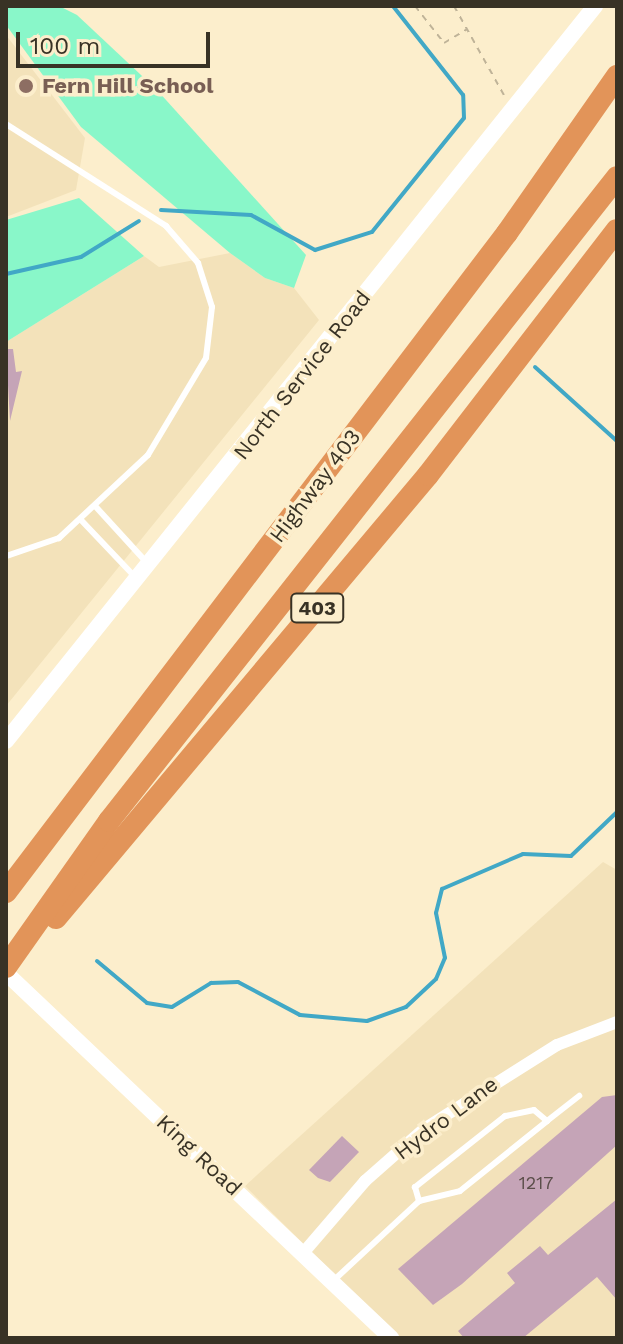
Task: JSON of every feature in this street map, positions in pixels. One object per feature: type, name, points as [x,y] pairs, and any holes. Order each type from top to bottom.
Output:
[{"type":"highway","name":"Highway 403","points":[[6,892],[617,76]]},
{"type":"highway","points":[[572,139],[617,86]]},
{"type":"highway","points":[[6,967],[109,821],[617,177]]},
{"type":"highway","name":"403","points":[[6,975],[428,475],[617,230]]},
{"type":"street","name":"North Service Road","points":[[6,741],[151,567],[595,6]]},
{"type":"street","name":"King Road","points":[[6,975],[304,1252],[391,1338]]},
{"type":"street","name":"Hydro Lane","points":[[304,1252],[365,1181],[424,1129],[557,1045],[617,1022]]},
{"type":"lane","points":[[6,124],[166,226],[198,263],[212,307],[206,358],[186,400],[148,455],[96,507],[59,538],[6,556]]},
{"type":"lane","points":[[96,507],[151,567]]},
{"type":"lane","points":[[81,520],[138,581]]},
{"type":"lane","points":[[333,1281],[419,1201],[460,1191],[579,1096]]},
{"type":"lane","points":[[419,1201],[415,1187],[505,1116],[534,1110],[547,1121]]},
{"type":"path","points":[[415,6],[444,43],[467,29]]},
{"type":"path","points":[[454,6],[512,110]]},
{"type":"shaded area","name":"Fern Hill School","points":[[6,35],[85,138],[76,190],[6,217]]},
{"type":"shaded area","points":[[230,253],[265,278],[294,288],[319,320],[6,706],[6,342],[144,256],[159,267]]},
{"type":"shaded area","points":[[603,862],[617,870],[617,1338],[399,1338],[245,1186]]},
{"type":"green space","points":[[6,6],[59,6],[77,15],[157,90],[306,255],[294,288],[265,278],[230,253],[81,127],[6,25]]},
{"type":"green space","points":[[79,198],[144,256],[6,342],[6,220]]},
{"type":"building","points":[[6,349],[13,349],[16,372],[22,371],[10,421]]},
{"type":"building","points":[[617,1095],[617,1145],[462,1284],[433,1305],[398,1269],[602,1097]]},
{"type":"building","points":[[342,1136],[359,1152],[330,1182],[318,1178],[309,1170]]},
{"type":"building","points":[[617,1199],[617,1300],[597,1277],[523,1338],[464,1338],[458,1331],[515,1283],[507,1273],[540,1246],[548,1255]]},
{"type":"waterway","points":[[161,210],[251,215],[315,250],[372,232],[464,118],[463,95],[393,6]]},
{"type":"waterway","points":[[6,274],[81,257],[139,221]]},
{"type":"waterway","points":[[535,367],[617,441]]},
{"type":"waterway","points":[[97,961],[147,1003],[172,1007],[211,983],[238,982],[300,1015],[367,1021],[406,1007],[436,979],[445,958],[436,913],[442,889],[523,854],[571,856],[617,812]]},
{"type":"place","name":"Fern Hill School","points":[[26,86]]}]
